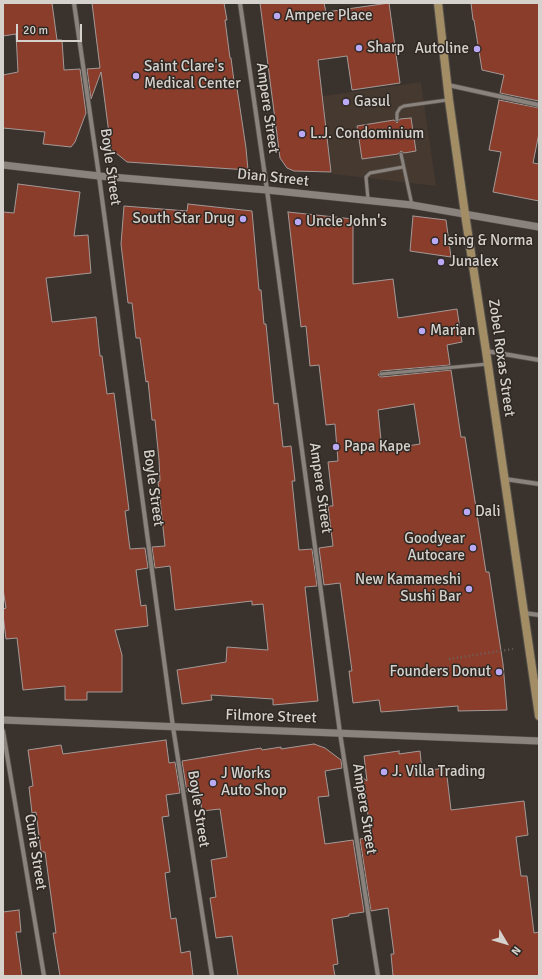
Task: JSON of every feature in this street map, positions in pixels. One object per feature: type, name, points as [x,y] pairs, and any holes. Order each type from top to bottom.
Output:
[{"type":"main road","name":"Zobel Roxas Street","points":[[438,3],[447,85],[465,214],[530,646],[539,716]]},
{"type":"street","name":"Boyle Street","points":[[74,3],[99,176],[173,726],[212,976]]},
{"type":"street","name":"Ampere Street","points":[[240,3],[267,190],[340,733],[378,976]]},
{"type":"street","points":[[447,85],[539,105]]},
{"type":"street","name":"Dian Street","points":[[3,165],[99,176],[267,190],[368,202],[412,205],[539,227]]},
{"type":"street","points":[[486,351],[539,360]]},
{"type":"street","points":[[505,479],[539,484]]},
{"type":"street","points":[[524,613],[539,615]]},
{"type":"street","name":"Filmore Street","points":[[3,720],[539,741]]},
{"type":"street","name":"Curie Street","points":[[3,731],[44,976]]},
{"type":"lane","points":[[397,120],[397,113],[400,108],[404,106],[449,100]]},
{"type":"lane","points":[[401,154],[412,205]]},
{"type":"lane","points":[[368,202],[366,177],[370,173],[403,166]]},
{"type":"lane","points":[[382,374],[488,364]]},
{"type":"path","points":[[449,659],[530,646]]},
{"type":"shaded area","points":[[421,82],[436,186],[332,174],[323,96]]},
{"type":"building","points":[[3,3],[52,3],[57,40],[62,40],[64,70],[80,69],[86,113],[75,142],[71,147],[43,144],[45,132],[3,128],[3,75],[18,72],[16,34],[3,36]]},
{"type":"building","points":[[92,3],[224,3],[230,58],[235,89],[237,88],[248,170],[127,162],[111,149],[101,72],[91,99],[87,69],[100,68]]},
{"type":"building","points":[[260,3],[324,3],[326,12],[389,3],[400,83],[352,90],[347,56],[318,60],[331,172],[294,171],[287,168],[280,158]]},
{"type":"building","points":[[471,3],[539,3],[539,101],[500,93],[504,75],[482,70]]},
{"type":"building","points":[[499,100],[539,108],[539,133],[533,163],[539,164],[539,201],[493,192],[501,152],[489,150]]},
{"type":"building","points":[[411,118],[416,151],[404,153],[401,151],[398,154],[362,159],[357,126],[394,120],[397,123],[400,119]]},
{"type":"building","points":[[18,184],[80,192],[74,236],[88,235],[91,273],[46,278],[52,322],[96,317],[100,356],[102,356],[107,394],[114,393],[129,510],[125,511],[130,549],[145,548],[148,568],[136,570],[141,606],[146,605],[148,626],[115,630],[122,655],[122,692],[87,692],[87,700],[65,700],[65,686],[23,690],[17,638],[6,639],[3,615],[3,609],[6,608],[3,589],[3,212],[14,213]]},
{"type":"building","points":[[188,204],[252,211],[259,290],[261,290],[264,324],[266,324],[274,404],[278,403],[283,447],[291,446],[295,481],[292,481],[299,550],[312,549],[317,586],[305,587],[318,701],[273,705],[273,699],[211,695],[212,700],[182,704],[177,670],[226,662],[227,647],[268,650],[263,604],[252,605],[252,601],[175,610],[170,566],[155,568],[152,547],[165,546],[158,482],[160,481],[159,460],[155,420],[152,420],[148,381],[146,382],[140,338],[136,338],[132,303],[128,303],[121,244],[124,206],[187,211]]},
{"type":"building","points":[[288,212],[353,219],[353,284],[393,279],[398,318],[457,309],[462,342],[447,345],[450,365],[381,371],[378,375],[381,377],[451,370],[461,437],[465,437],[486,572],[489,572],[503,664],[507,710],[458,711],[458,706],[381,712],[379,700],[353,703],[349,671],[352,671],[340,583],[324,585],[319,548],[333,546],[328,506],[333,506],[328,462],[338,461],[335,424],[326,425],[319,365],[310,366],[306,326],[301,327]],"holes":[[[414,404],[420,444],[382,450],[378,410]]]},
{"type":"building","points":[[413,216],[446,220],[451,257],[410,251]]},
{"type":"building","points":[[166,740],[169,763],[175,762],[180,793],[166,795],[169,816],[162,817],[170,872],[165,873],[171,919],[176,918],[181,953],[190,951],[193,976],[60,976],[53,933],[56,933],[45,852],[41,852],[36,812],[32,813],[29,787],[33,786],[28,750],[61,745],[63,754]]},
{"type":"building","points":[[314,744],[325,748],[341,760],[342,768],[325,771],[329,796],[318,797],[325,844],[353,840],[364,912],[349,914],[349,916],[332,919],[338,964],[333,965],[335,976],[238,976],[232,936],[216,938],[210,898],[216,897],[211,860],[227,857],[220,809],[202,811],[199,791],[187,792],[182,761],[261,748],[262,750],[281,747],[281,749]]},
{"type":"building","points":[[399,751],[399,754],[420,751],[422,771],[446,768],[451,810],[524,801],[528,835],[516,837],[521,876],[527,876],[534,933],[539,932],[539,976],[393,976],[391,954],[394,954],[388,908],[371,911],[360,839],[371,837],[363,778],[367,781],[364,756]]},
{"type":"building","points":[[19,910],[21,932],[16,932],[22,976],[3,976],[3,912]]},
{"type":"place","name":"Ampere Place","points":[[277,16]]},
{"type":"place","name":"Sharp","points":[[359,48]]},
{"type":"place","name":"Autoline","points":[[477,49]]},
{"type":"place","name":"Saint Clare's Medical Center","points":[[136,76]]},
{"type":"place","name":"Gasul","points":[[346,102]]},
{"type":"place","name":"L.J. Condominium","points":[[302,134]]},
{"type":"place","name":"South Star Drug","points":[[243,219]]},
{"type":"place","name":"Uncle John's","points":[[298,222]]},
{"type":"place","name":"Ising & Norma","points":[[435,241]]},
{"type":"place","name":"Junalex","points":[[441,262]]},
{"type":"place","name":"Marian","points":[[422,331]]},
{"type":"place","name":"Papa Kape","points":[[336,447]]},
{"type":"place","name":"Dali","points":[[467,512]]},
{"type":"place","name":"Goodyear Autocare","points":[[473,548]]},
{"type":"place","name":"New Kamameshi Sushi Bar","points":[[469,589]]},
{"type":"place","name":"Founders Donut","points":[[499,672]]},
{"type":"place","name":"J. Villa Trading","points":[[384,772]]},
{"type":"place","name":"J Works Auto Shop","points":[[213,783]]}]
